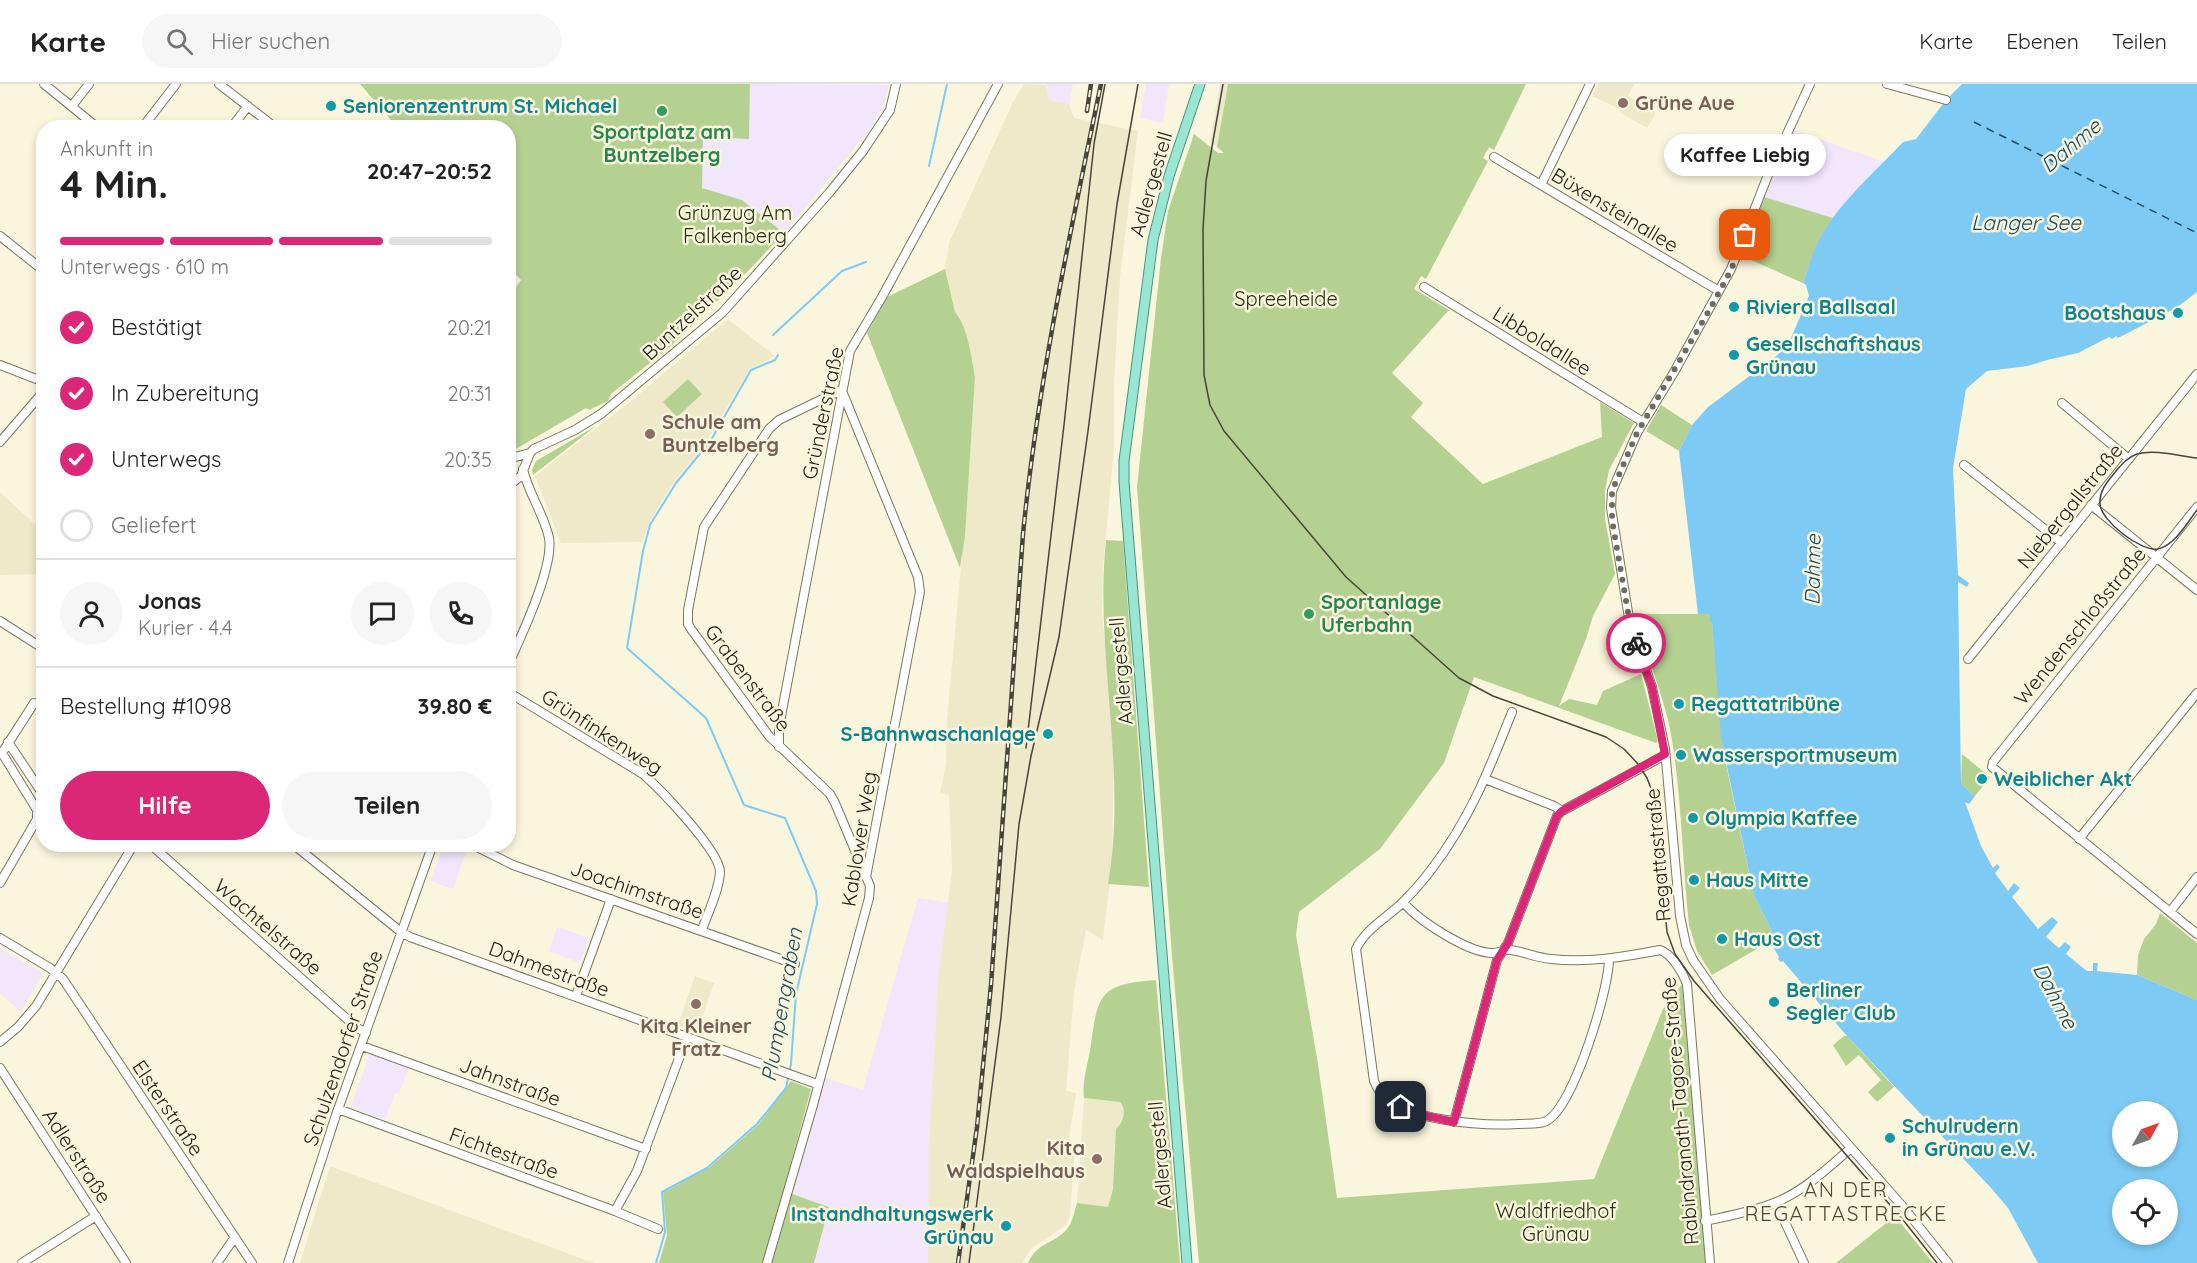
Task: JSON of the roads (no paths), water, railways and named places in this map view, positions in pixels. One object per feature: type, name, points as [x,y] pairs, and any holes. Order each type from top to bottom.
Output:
[{"type":"main road","name":"Adlergestell","points":[[1187,1263],[1162,978],[1124,461],[1153,240],[1169,176],[1200,84]]},
{"type":"street","points":[[44,84],[89,120]]},
{"type":"street","points":[[72,106],[89,84]]},
{"type":"street","points":[[148,120],[176,84]]},
{"type":"street","points":[[219,84],[266,120]]},
{"type":"street","name":"Buntzelstraße","points":[[516,457],[530,453],[575,430],[607,410],[722,314],[863,151],[890,110],[896,84]]},
{"type":"street","name":"Gründerstraße","points":[[779,747],[779,727],[850,351],[882,297],[998,84]]},
{"type":"street","points":[[1541,185],[1590,84]]},
{"type":"street","name":"Regattastraße","points":[[1810,84],[1768,175],[1741,247],[1719,291],[1643,422],[1612,491],[1611,508],[1629,618],[1652,687],[1665,754],[1682,930],[1693,960],[1720,999],[1930,1238],[1948,1263]]},
{"type":"street","points":[[1887,84],[1946,100]]},
{"type":"street","points":[[237,120],[248,106]]},
{"type":"street","name":"Büxensteinallee","points":[[1494,157],[1719,291]]},
{"type":"street","points":[[0,236],[36,265]]},
{"type":"street","name":"Libboldallee","points":[[1424,287],[1643,422]]},
{"type":"street","points":[[0,365],[36,379]]},
{"type":"street","name":"Niebergallstraße","points":[[1968,659],[2197,374]]},
{"type":"street","name":"Grabenstraße","points":[[842,390],[779,420],[769,429],[704,527],[687,618],[691,629],[779,747],[830,794],[866,877]]},
{"type":"street","name":"Kablower Weg","points":[[767,1263],[870,898],[870,886],[866,877],[920,592],[918,577],[842,390]]},
{"type":"street","points":[[0,442],[36,400]]},
{"type":"street","points":[[2062,403],[2129,459]]},
{"type":"street","points":[[516,481],[519,479],[530,453]]},
{"type":"street","points":[[1964,465],[2062,543]]},
{"type":"street","points":[[516,646],[536,600],[549,548],[547,531],[523,469]]},
{"type":"street","points":[[2091,505],[2197,590]]},
{"type":"street","name":"Wendenschloßstraße","points":[[2079,840],[1992,767],[1995,760],[2197,507]]},
{"type":"street","points":[[0,621],[36,644]]},
{"type":"street","points":[[2197,693],[2079,840],[2197,934]]},
{"type":"street","name":"Grünfinkenweg","points":[[516,697],[642,774],[680,810],[719,866],[718,882],[702,930]]},
{"type":"street","points":[[34,703],[2,753],[36,808]]},
{"type":"street","points":[[1512,712],[1485,779],[1463,824],[1448,847],[1430,872],[1403,902],[1361,939],[1356,949],[1374,1081],[1381,1094],[1393,1104],[1422,1115],[1454,1122],[1498,1125],[1545,1122],[1557,1112],[1580,1068],[1598,1019],[1609,959]]},
{"type":"street","points":[[8,742],[36,784]]},
{"type":"street","points":[[1454,1122],[1497,960],[1508,943],[1557,816],[1562,811],[1665,754]]},
{"type":"street","points":[[1485,779],[1562,811]]},
{"type":"street","points":[[0,883],[36,822]]},
{"type":"street","points":[[0,1042],[18,1027],[36,1006],[129,852]]},
{"type":"street","name":"Wachtelstraße","points":[[159,852],[356,1027],[366,1033]]},
{"type":"street","name":"Dahmestraße","points":[[303,852],[410,938],[818,1084]]},
{"type":"street","name":"Schulzendorfer Straße","points":[[288,1263],[338,1108],[430,852]]},
{"type":"street","name":"Joachimstraße","points":[[487,852],[513,865],[795,964]]},
{"type":"street","points":[[2170,912],[2197,877]]},
{"type":"street","points":[[576,996],[611,899]]},
{"type":"street","points":[[1403,902],[1430,925],[1457,941],[1493,953],[1509,950],[1551,959],[1609,959],[1660,950],[1665,952],[1680,970]]},
{"type":"street","name":"Elsterstraße","points":[[0,938],[63,979],[252,1263]]},
{"type":"street","name":"Rabindranath-Tagore-Straße","points":[[1693,960],[1680,970],[1687,984],[1710,1263]]},
{"type":"street","points":[[615,1211],[637,1171],[687,1037]]},
{"type":"street","name":"Jahnstraße","points":[[362,1046],[646,1149]]},
{"type":"street","name":"Adlerstraße","points":[[0,1068],[126,1263]]},
{"type":"street","name":"Fichtestraße","points":[[338,1108],[658,1229]]},
{"type":"street","points":[[1705,1221],[1776,1203],[1807,1184],[1851,1148]]},
{"type":"street","points":[[1776,1203],[1804,1263]]},
{"type":"street","points":[[22,1263],[96,1216]]},
{"type":"street","points":[[217,1263],[235,1237]]},
{"type":"water","name":"Langer See","points":[[1962,84],[2197,84],[2197,292],[2176,308],[2118,338],[2109,337],[2078,353],[2028,366],[1987,371],[1966,389],[1953,468],[1958,575],[1969,583],[1967,587],[1958,582],[1961,784],[1975,796],[1969,804],[1965,802],[1981,846],[1993,868],[1997,864],[2000,867],[1995,873],[2008,891],[2014,883],[2020,888],[2012,897],[2038,929],[2052,917],[2058,922],[2046,937],[2059,948],[2065,942],[2071,947],[2066,954],[2087,971],[2093,971],[2093,963],[2098,963],[2097,971],[2137,975],[2197,1000],[2197,1263],[2038,1263],[2008,1208],[1992,1189],[1846,1035],[1783,961],[1778,959],[1770,942],[1767,943],[1763,937],[1772,931],[1754,896],[1721,738],[1712,623],[1710,614],[1698,614],[1679,451],[1692,425],[1708,407],[1788,345],[1809,296],[1806,285],[1803,283],[1815,249],[1825,230],[1856,190],[1903,142],[1916,139],[1946,100]]},
{"type":"waterway","name":"Plumpengraben","points":[[929,166],[947,84]]},
{"type":"waterway","name":"Plumpengraben","points":[[773,335],[842,271],[866,262]]},
{"type":"waterway","name":"Plumpengraben","points":[[656,1263],[665,1232],[662,1192],[707,1168],[757,1124],[786,1088],[791,1064],[796,994],[817,904],[816,891],[785,818],[744,805],[706,718],[627,648],[643,551],[650,525],[676,483],[711,440],[751,370],[775,360],[778,355]]},
{"type":"tram line","points":[[1026,748],[1094,144],[1105,84]]},
{"type":"tram line","points":[[969,1263],[1001,1017],[1019,824],[1031,756],[1059,637],[1117,204],[1138,84]]},
{"type":"tram line","points":[[1223,84],[1206,181],[1203,229],[1204,375],[1210,405],[1224,431],[1346,577],[1459,678],[1493,696],[1606,737],[1624,749],[1638,764],[1647,778],[1655,799],[1667,932],[1675,954],[1694,981],[1904,1221],[1937,1263]]},
{"type":"tram line","points":[[2197,458],[2159,453],[2134,455],[2123,463],[2107,482],[2101,494],[2100,504],[2107,519],[2123,534],[2132,541],[2151,549],[2158,549],[2170,543],[2197,510]]},
{"type":"railway","points":[[1087,111],[1091,84]]},
{"type":"railway","points":[[958,1263],[977,1127],[991,985],[1029,477],[1056,308],[1101,84]]},
{"type":"place","name":"Grüne Aue","points":[[1623,103]]},
{"type":"place","name":"Seniorenzentrum St. Michael","points":[[331,106]]},
{"type":"place","name":"Sportplatz am Buntzelberg","points":[[662,111]]},
{"type":"place","name":"Kaffee Liebig","points":[[1745,235]]},
{"type":"place","name":"Riviera Ballsaal","points":[[1734,307]]},
{"type":"place","name":"Bootshaus","points":[[2178,313]]},
{"type":"place","name":"Gesellschaftshaus Grünau","points":[[1734,355]]},
{"type":"place","name":"Schule am Buntzelberg","points":[[650,434]]},
{"type":"place","name":"Sportanlage Uferbahn","points":[[1309,614]]},
{"type":"place","name":"Regattatribüne","points":[[1679,704]]},
{"type":"place","name":"S-Bahnwaschanlage","points":[[1048,734]]},
{"type":"place","name":"Wassersportmuseum","points":[[1681,755]]},
{"type":"place","name":"Weiblicher Akt","points":[[1982,779]]},
{"type":"place","name":"Olympia Kaffee","points":[[1693,818]]},
{"type":"place","name":"Haus Mitte","points":[[1694,880]]},
{"type":"place","name":"Haus Ost","points":[[1722,939]]},
{"type":"place","name":"Berliner Segler Club","points":[[1774,1002]]},
{"type":"place","name":"Kita Kleiner Fratz","points":[[696,1004]]},
{"type":"place","name":"Schulrudern in Grünau e.V.","points":[[1890,1138]]},
{"type":"place","name":"Kita Waldspielhaus","points":[[1097,1159]]},
{"type":"place","name":"Instandhaltungswerk Grünau","points":[[1006,1226]]},
{"type":"district","name":"AN DER REGATTASTRECKE","points":[[1846,1202]]},
{"type":"water label","name":"Dahme","points":[[2071,146]]},
{"type":"water label","name":"Dahme","points":[[1813,570]]},
{"type":"water label","name":"Dahme","points":[[2055,996]]},
{"type":"park label","name":"Grünzug Am Falkenberg","points":[[735,224]]},
{"type":"park label","name":"Spreeheide","points":[[1286,299]]},
{"type":"park label","name":"Waldfriedhof Grünau","points":[[1556,1222]]}]
